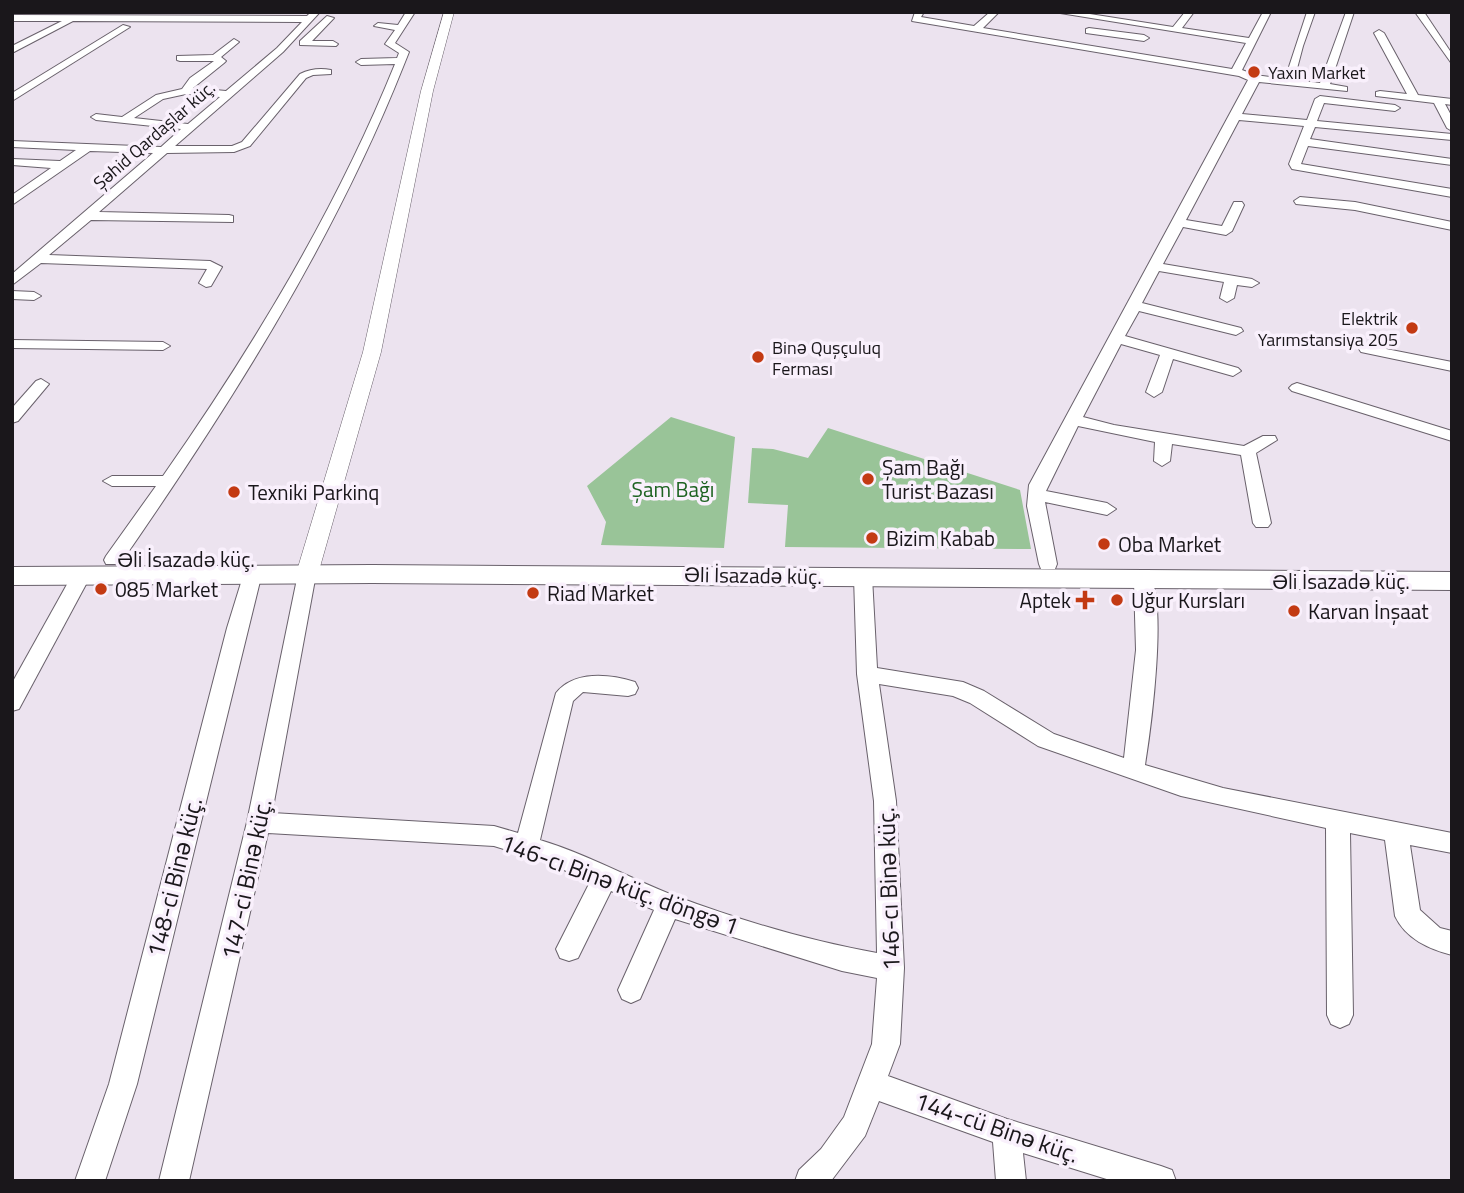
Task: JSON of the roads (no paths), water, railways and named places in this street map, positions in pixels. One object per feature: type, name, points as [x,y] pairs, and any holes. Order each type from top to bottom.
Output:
[{"type":"main road","name":"Əli İsazadə küç.","points":[[309,566],[619,558],[1050,572],[1143,581],[1452,581]]},
{"type":"main road","name":"Əli İsazadə küç.","points":[[12,561],[113,559],[256,566],[863,577],[1452,564]]},
{"type":"main road","name":"Əli İsazadə küç.","points":[[12,576],[256,566]]},
{"type":"street","points":[[113,559],[211,420],[304,264],[388,95],[404,52],[390,44],[411,12]]},
{"type":"street","points":[[309,566],[372,352],[427,91],[449,12]]},
{"type":"street","points":[[920,12],[915,19],[1237,73],[1253,78],[1452,103]]},
{"type":"street","points":[[975,30],[995,12]]},
{"type":"street","points":[[1113,34],[1128,12]]},
{"type":"street","points":[[1237,73],[1267,12]]},
{"type":"street","points":[[1289,82],[1298,46],[1311,12]]},
{"type":"street","points":[[1324,87],[1350,12]]},
{"type":"street","points":[[1419,12],[1452,61]]},
{"type":"street","points":[[1054,14],[1252,41]]},
{"type":"street","points":[[1175,30],[1185,14]]},
{"type":"street","points":[[12,18],[77,15],[313,16]]},
{"type":"street","points":[[12,50],[77,15]]},
{"type":"street","name":"Şəhid Qardaşlar küç.","points":[[12,281],[254,71],[313,16]]},
{"type":"street","points":[[254,71],[275,68],[330,18]]},
{"type":"street","points":[[378,26],[402,28]]},
{"type":"street","points":[[12,98],[125,27]]},
{"type":"street","points":[[317,30],[338,30]]},
{"type":"street","points":[[1089,31],[1145,38]]},
{"type":"street","points":[[1379,33],[1414,98]]},
{"type":"street","points":[[215,58],[234,42]]},
{"type":"street","points":[[303,44],[333,44]]},
{"type":"street","points":[[180,58],[215,58],[221,61],[194,80],[186,91]]},
{"type":"street","points":[[361,62],[400,61]]},
{"type":"street","points":[[12,144],[164,150],[241,147],[303,76],[311,72],[328,72]]},
{"type":"street","points":[[1050,572],[1036,506],[1036,494],[1072,419],[1254,82],[1253,78]]},
{"type":"street","points":[[125,119],[160,97],[186,91],[227,94]]},
{"type":"street","points":[[1395,108],[1320,99],[1296,167],[1330,189],[1452,226]]},
{"type":"street","points":[[1438,101],[1452,128]]},
{"type":"street","points":[[1234,116],[1452,137]]},
{"type":"street","points":[[96,117],[190,127]]},
{"type":"street","points":[[1304,142],[1452,162]]},
{"type":"street","points":[[14,199],[86,148]]},
{"type":"street","points":[[12,162],[63,165]]},
{"type":"street","points":[[1300,201],[1330,189],[1452,193]]},
{"type":"street","points":[[1178,222],[1226,231],[1238,205]]},
{"type":"street","points":[[89,216],[229,219]]},
{"type":"street","points":[[38,260],[215,267],[205,283]]},
{"type":"street","points":[[1154,266],[1252,283]]},
{"type":"street","points":[[1227,298],[1232,279]]},
{"type":"street","points":[[12,295],[34,296]]},
{"type":"street","points":[[1133,305],[1236,331]]},
{"type":"street","points":[[1116,338],[1233,371]]},
{"type":"street","points":[[12,344],[163,346]]},
{"type":"street","points":[[1367,349],[1452,368]]},
{"type":"street","points":[[1154,392],[1168,353]]},
{"type":"street","points":[[12,418],[41,384]]},
{"type":"street","points":[[1297,388],[1452,436]]},
{"type":"street","points":[[1072,419],[1247,452],[1269,440]]},
{"type":"street","points":[[1162,461],[1164,438]]},
{"type":"street","points":[[1247,452],[1250,456],[1262,523]]},
{"type":"street","points":[[112,481],[169,481]]},
{"type":"street","points":[[1036,494],[1107,509]]},
{"type":"street","name":"148-ci Binə küç.","points":[[90,1181],[123,1084],[237,628],[256,566]]},
{"type":"street","name":"147-ci Binə küç.","points":[[174,1181],[259,822],[309,566]]},
{"type":"street","points":[[12,702],[82,575]]},
{"type":"street","name":"146-cı Binə küç.","points":[[810,1181],[831,1159],[855,1126],[886,1044],[891,968],[885,801],[867,674],[863,577]]},
{"type":"street","points":[[1132,771],[1139,738],[1147,614],[1143,581]]},
{"type":"street","points":[[867,674],[956,688],[976,697],[1046,740],[1132,771],[1223,798],[1452,843]]},
{"type":"street","points":[[527,845],[567,692],[575,685],[583,684],[628,688]]},
{"type":"street","points":[[1338,821],[1340,1015]]},
{"type":"street","name":"146-cı Binə küç. döngə 1","points":[[259,822],[480,835],[527,845],[669,905],[803,949],[891,968]]},
{"type":"street","points":[[1396,832],[1408,916],[1433,938],[1452,943]]},
{"type":"street","points":[[569,949],[605,877]]},
{"type":"street","points":[[631,990],[669,905]]},
{"type":"street","name":"144-cü Binə küç.","points":[[872,1084],[1007,1133],[1161,1181]]},
{"type":"street","points":[[1007,1133],[1012,1181]]},
{"type":"place","name":"Yaxın Market","points":[[1254,72]]},
{"type":"place","name":"Elektrik Yarımstansiya 205","points":[[1412,328]]},
{"type":"place","name":"Binə Quşçuluq Ferması","points":[[758,357]]},
{"type":"place","name":"Şam Bağı Turist Bazası","points":[[868,479]]},
{"type":"place","name":"Texniki Parkinq","points":[[234,492]]},
{"type":"place","name":"Bizim Kabab","points":[[872,538]]},
{"type":"place","name":"Oba Market","points":[[1104,544]]},
{"type":"place","name":"085 Market","points":[[101,589]]},
{"type":"place","name":"Riad Market","points":[[533,593]]},
{"type":"place","name":"Aptek","points":[[1085,600]]},
{"type":"place","name":"Uğur Kursları","points":[[1117,600]]},
{"type":"place","name":"Karvan İnşaat","points":[[1294,611]]},
{"type":"park label","name":"Şam Bağı","points":[[673,489]]}]
